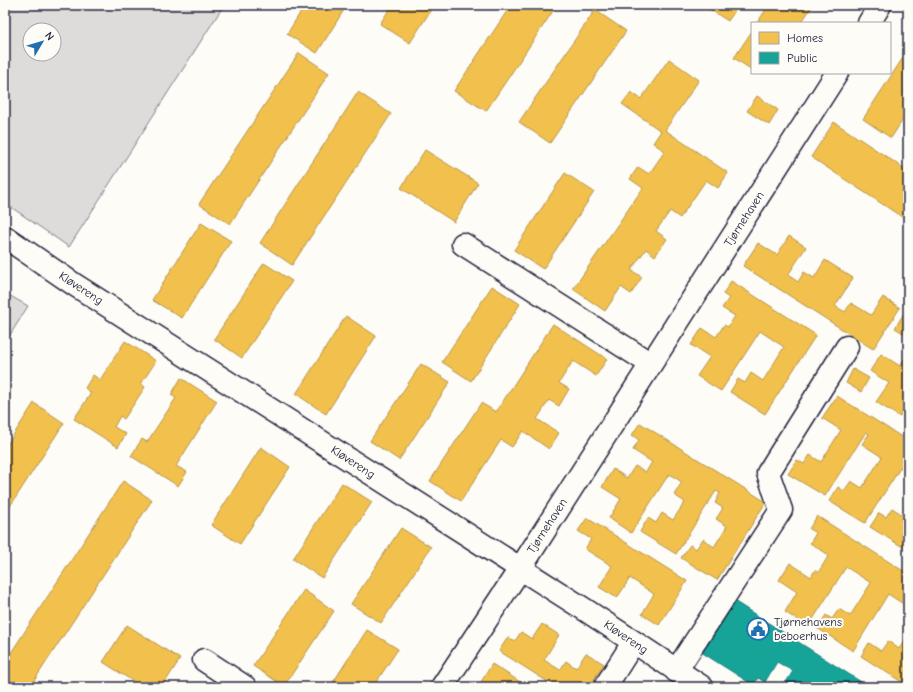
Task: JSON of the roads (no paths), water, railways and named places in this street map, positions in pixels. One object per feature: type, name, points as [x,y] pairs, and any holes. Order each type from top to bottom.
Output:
[{"type":"street","points":[[870,22],[880,5]]},
{"type":"street","name":"Tjørnehaven","points":[[442,687],[520,569],[836,74]]},
{"type":"street","name":"Kløvereng","points":[[5,237],[75,285],[584,609],[633,643],[702,687]]},
{"type":"street","points":[[463,244],[650,364]]},
{"type":"street","points":[[676,671],[781,510],[768,473],[848,346]]},
{"type":"street","points":[[605,687],[633,643]]},
{"type":"street","points":[[204,660],[245,687]]},
{"type":"place","name":"Tjørnehavens beboerhus","points":[[758,629]]}]
